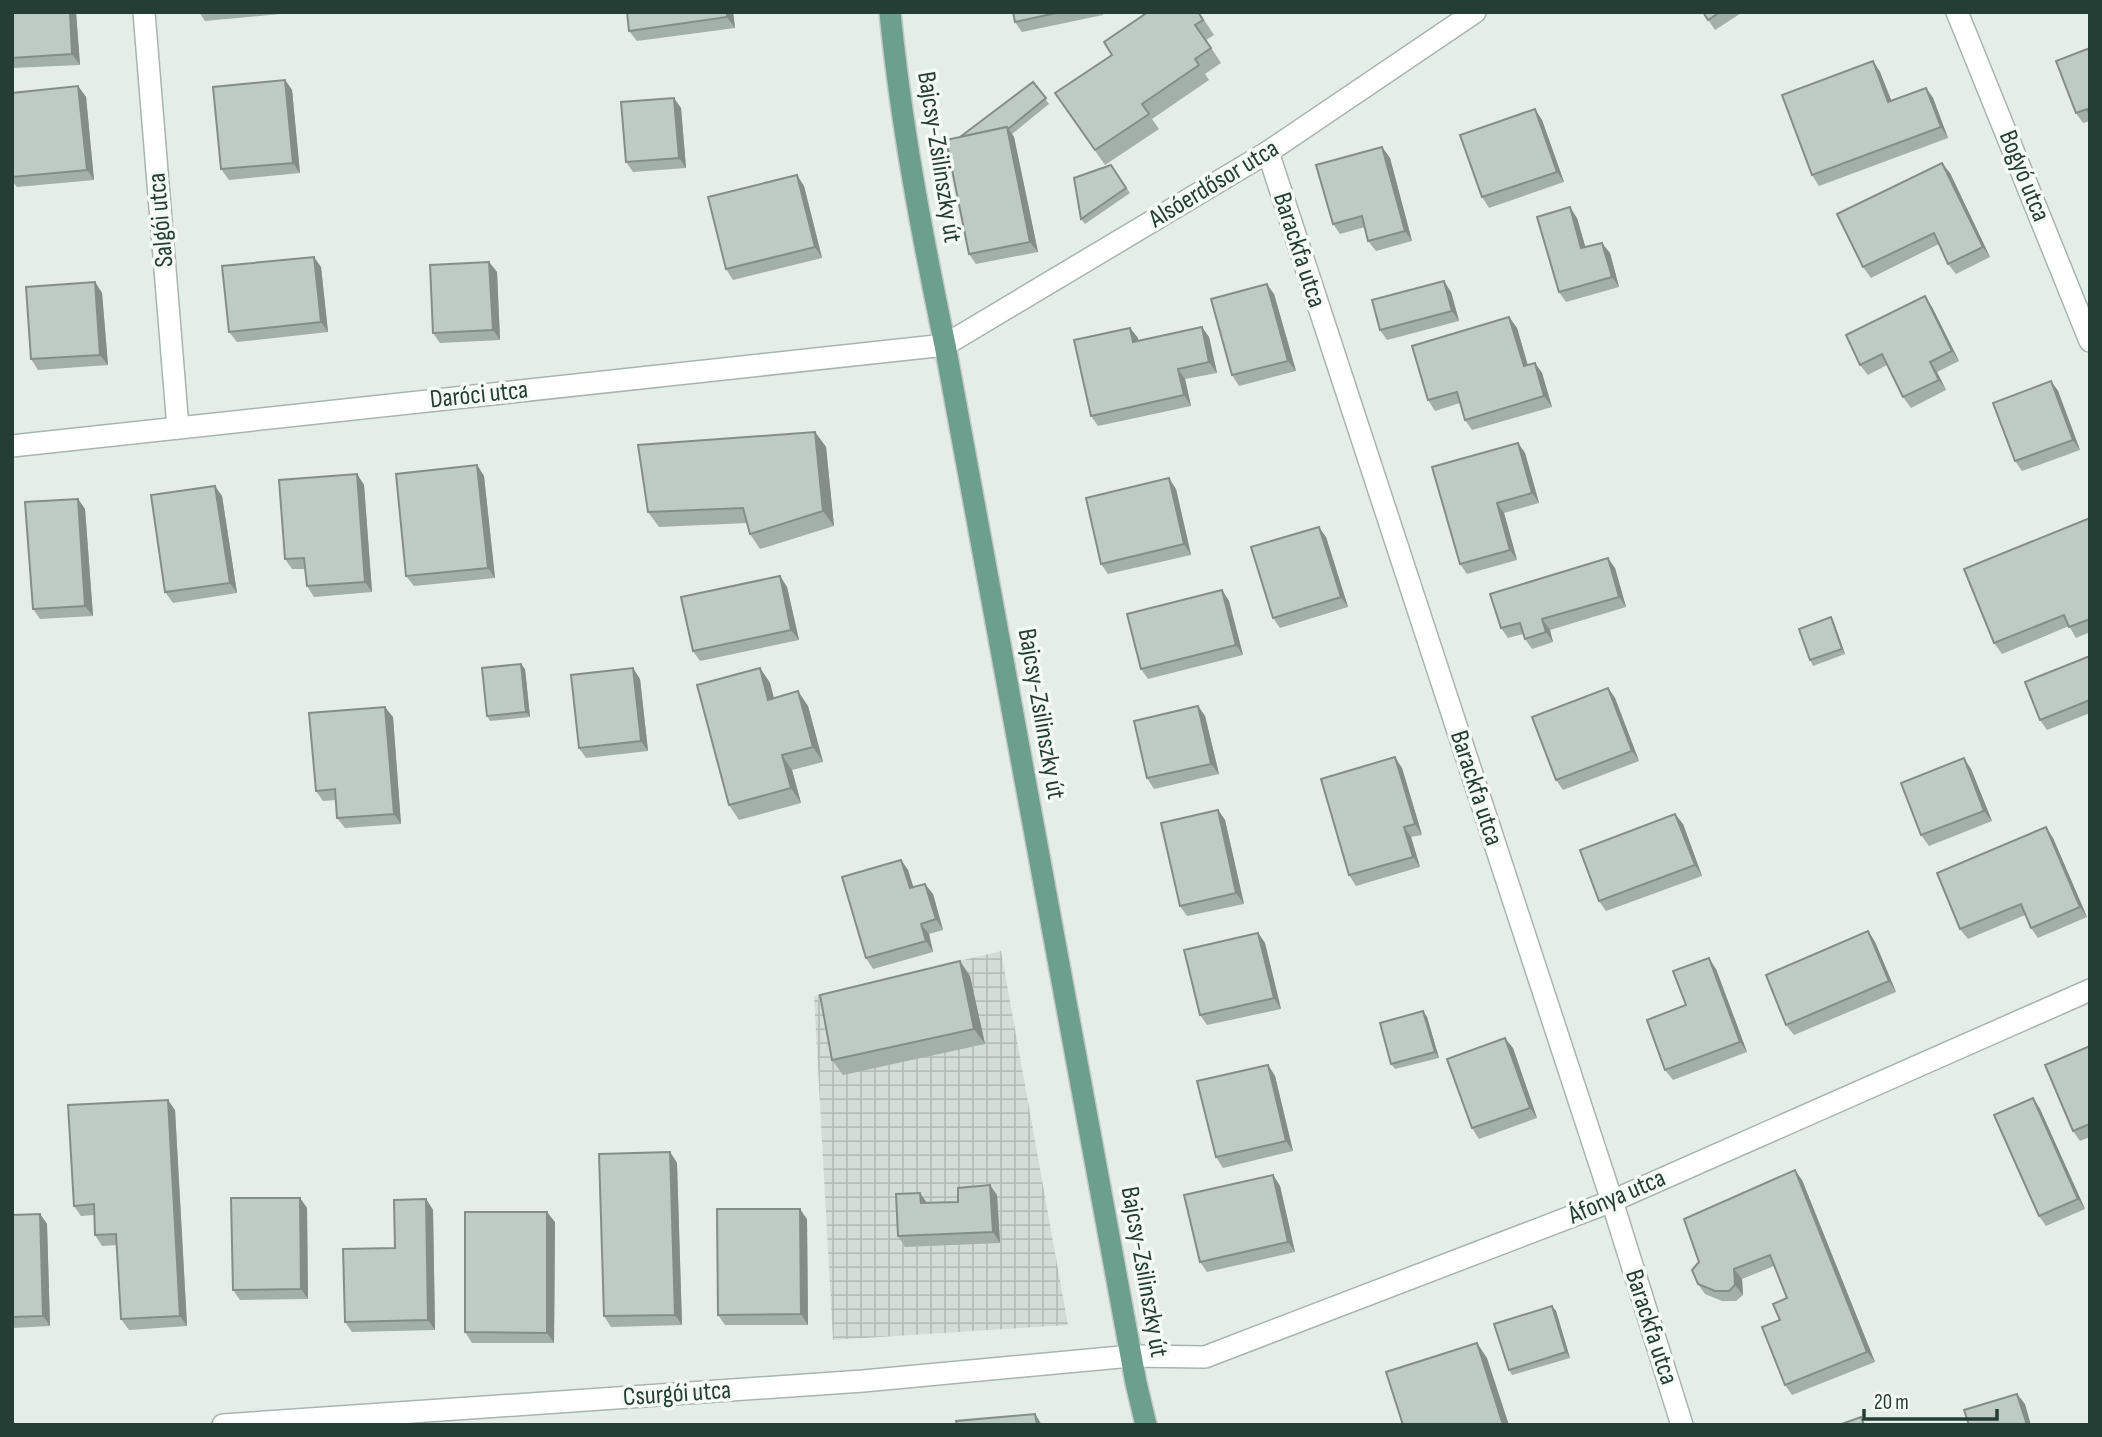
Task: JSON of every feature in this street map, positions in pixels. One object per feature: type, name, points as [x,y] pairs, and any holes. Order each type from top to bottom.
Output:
[{"type":"main road","name":"Bajcsy-Zsilinszky út","points":[[890,12],[894,56],[921,224],[1146,1425]]},
{"type":"street","name":"Salgói utca","points":[[144,12],[178,428]]},
{"type":"street","name":"Alsóerdősor utca","points":[[945,345],[1268,152],[1475,12]]},
{"type":"street","name":"Bogyó utca","points":[[1957,12],[2090,341]]},
{"type":"street","name":"Barackfa utca","points":[[1268,152],[1612,1201],[1682,1425]]},
{"type":"street","name":"Daróci utca","points":[[12,446],[945,345]]},
{"type":"street","name":"Áfonya utca","points":[[1132,1356],[1205,1357],[1612,1201],[2090,990]]},
{"type":"street","name":"Csurgói utca","points":[[223,1425],[863,1381],[1132,1356]]},
{"type":"shaded area","points":[[1001,951],[1068,1325],[833,1340],[814,996]]},
{"type":"building","points":[[12,12],[70,12],[72,54],[12,58]]},
{"type":"building","points":[[627,12],[727,12],[727,17],[629,31]]},
{"type":"building","points":[[1013,12],[1061,12],[1015,22]]},
{"type":"building","points":[[1148,12],[1198,12],[1203,20],[1195,25],[1211,48],[1195,59],[1199,65],[1142,104],[1149,114],[1095,150],[1055,93],[1112,55],[1104,42]]},
{"type":"building","points":[[1703,12],[1720,12],[1708,20]]},
{"type":"building","points":[[2090,48],[2090,115],[2087,109],[2076,113],[2056,61]]},
{"type":"building","points":[[1873,61],[1888,102],[1926,88],[1941,127],[1812,175],[1782,95]]},
{"type":"building","points":[[285,80],[293,163],[221,169],[213,87]]},
{"type":"building","points":[[1033,82],[1046,98],[1008,129],[1007,127],[960,137]]},
{"type":"building","points":[[78,86],[87,170],[12,177],[12,93]]},
{"type":"building","points":[[674,98],[679,158],[626,162],[621,102]]},
{"type":"building","points":[[1535,109],[1557,172],[1482,197],[1460,135]]},
{"type":"building","points":[[1007,127],[1030,242],[969,254],[946,140]]},
{"type":"building","points":[[1382,147],[1405,231],[1368,241],[1362,216],[1333,224],[1316,165]]},
{"type":"building","points":[[1942,163],[1983,247],[1948,264],[1934,233],[1863,267],[1837,214]]},
{"type":"building","points":[[1111,165],[1126,188],[1081,219],[1074,178]]},
{"type":"building","points":[[797,175],[815,247],[726,269],[708,197]]},
{"type":"building","points":[[1570,207],[1581,248],[1602,243],[1612,277],[1559,292],[1537,217]]},
{"type":"building","points":[[314,257],[321,322],[229,332],[222,266]]},
{"type":"building","points":[[489,262],[493,330],[433,333],[430,265]]},
{"type":"building","points":[[1444,281],[1452,311],[1380,330],[1372,300]]},
{"type":"building","points":[[95,282],[100,355],[31,359],[26,287]]},
{"type":"building","points":[[1267,284],[1288,361],[1232,375],[1211,299]]},
{"type":"building","points":[[1925,296],[1952,351],[1930,362],[1939,380],[1903,397],[1882,354],[1860,365],[1846,335]]},
{"type":"building","points":[[1509,317],[1524,366],[1535,363],[1544,396],[1465,420],[1457,392],[1428,400],[1412,346]]},
{"type":"building","points":[[1202,327],[1209,362],[1178,369],[1184,395],[1091,416],[1074,340],[1130,328],[1133,342]]},
{"type":"building","points":[[2051,381],[2073,440],[2015,461],[1993,403]]},
{"type":"building","points":[[815,432],[823,511],[750,534],[743,508],[648,512],[638,445]]},
{"type":"building","points":[[1518,443],[1532,493],[1497,503],[1510,550],[1460,564],[1432,467]]},
{"type":"building","points":[[477,465],[488,568],[406,576],[396,474]]},
{"type":"building","points":[[357,474],[365,582],[307,586],[304,558],[285,559],[279,480]]},
{"type":"building","points":[[1169,478],[1184,544],[1101,564],[1086,498]]},
{"type":"building","points":[[215,486],[230,583],[165,592],[151,495]]},
{"type":"building","points":[[78,499],[85,606],[33,609],[25,502]]},
{"type":"building","points":[[2090,518],[2090,619],[2069,627],[2064,615],[1994,643],[1964,569]]},
{"type":"building","points":[[1319,527],[1341,597],[1273,618],[1251,547]]},
{"type":"building","points":[[1608,558],[1619,597],[1542,619],[1546,632],[1525,639],[1520,623],[1501,628],[1490,594]]},
{"type":"building","points":[[780,576],[791,630],[693,651],[681,597]]},
{"type":"building","points":[[1222,590],[1236,645],[1141,669],[1127,614]]},
{"type":"building","points":[[1831,617],[1842,649],[1810,660],[1799,629]]},
{"type":"building","points":[[2090,656],[2090,700],[2040,720],[2025,682]]},
{"type":"building","points":[[521,664],[526,712],[487,716],[482,668]]},
{"type":"building","points":[[633,668],[641,741],[579,748],[571,675]]},
{"type":"building","points":[[760,668],[768,700],[798,691],[813,747],[782,755],[791,788],[729,805],[697,685]]},
{"type":"building","points":[[1608,688],[1632,751],[1556,780],[1532,717]]},
{"type":"building","points":[[1198,706],[1211,764],[1147,778],[1134,721]]},
{"type":"building","points":[[385,707],[394,814],[337,818],[335,789],[316,791],[309,713]]},
{"type":"building","points":[[1395,757],[1415,824],[1404,827],[1413,857],[1349,875],[1321,779]]},
{"type":"building","points":[[1964,758],[1984,811],[1921,835],[1901,783]]},
{"type":"building","points":[[1218,810],[1236,893],[1180,906],[1161,823]]},
{"type":"building","points":[[1675,814],[1695,865],[1599,901],[1580,850]]},
{"type":"building","points":[[2046,827],[2080,907],[2031,928],[2021,904],[1960,929],[1937,873]]},
{"type":"building","points":[[901,860],[910,888],[925,884],[936,919],[921,924],[926,941],[866,958],[842,877]]},
{"type":"building","points":[[1868,931],[1889,981],[1786,1025],[1766,975]]},
{"type":"building","points":[[1258,933],[1274,998],[1200,1015],[1184,950]]},
{"type":"building","points":[[1709,958],[1740,1042],[1665,1070],[1647,1020],[1686,1005],[1673,971]]},
{"type":"building","points":[[960,961],[974,1029],[832,1060],[820,995]]},
{"type":"building","points":[[1423,1011],[1435,1052],[1391,1064],[1380,1023]]},
{"type":"building","points":[[1505,1038],[1530,1108],[1472,1128],[1447,1059]]},
{"type":"building","points":[[2090,1046],[2090,1124],[2073,1131],[2045,1065]]},
{"type":"building","points":[[1268,1065],[1286,1141],[1216,1157],[1197,1081]]},
{"type":"building","points":[[2033,1098],[2078,1199],[2039,1216],[1994,1115]]},
{"type":"building","points":[[168,1100],[180,1316],[121,1319],[116,1234],[95,1235],[94,1204],[74,1206],[68,1105]]},
{"type":"building","points":[[670,1152],[675,1315],[604,1316],[599,1154]]},
{"type":"building","points":[[1795,1170],[1867,1352],[1785,1385],[1762,1327],[1780,1320],[1773,1304],[1787,1298],[1770,1255],[1734,1269],[1735,1285],[1729,1291],[1715,1291],[1698,1284],[1692,1270],[1699,1262],[1684,1219]]},
{"type":"building","points":[[1273,1175],[1288,1242],[1200,1262],[1184,1195]]},
{"type":"building","points":[[990,1185],[993,1232],[898,1236],[896,1194],[920,1193],[921,1203],[958,1202],[958,1188]]},
{"type":"building","points":[[231,1198],[300,1198],[301,1289],[233,1290]]},
{"type":"building","points":[[426,1199],[428,1320],[345,1322],[343,1249],[395,1248],[394,1200]]},
{"type":"building","points":[[717,1209],[800,1209],[801,1314],[718,1315]]},
{"type":"building","points":[[465,1212],[547,1212],[547,1333],[465,1332]]},
{"type":"building","points":[[40,1214],[43,1316],[12,1317],[12,1215]]},
{"type":"building","points":[[1552,1306],[1566,1352],[1509,1370],[1494,1324]]},
{"type":"building","points":[[1477,1343],[1503,1425],[1403,1425],[1386,1372]]},
{"type":"building","points":[[2017,1394],[2027,1425],[1969,1425],[1964,1410]]},
{"type":"building","points":[[1035,1414],[1037,1425],[957,1425],[956,1421]]},
{"type":"building","points":[[1861,1417],[1864,1425],[1839,1425]]}]
